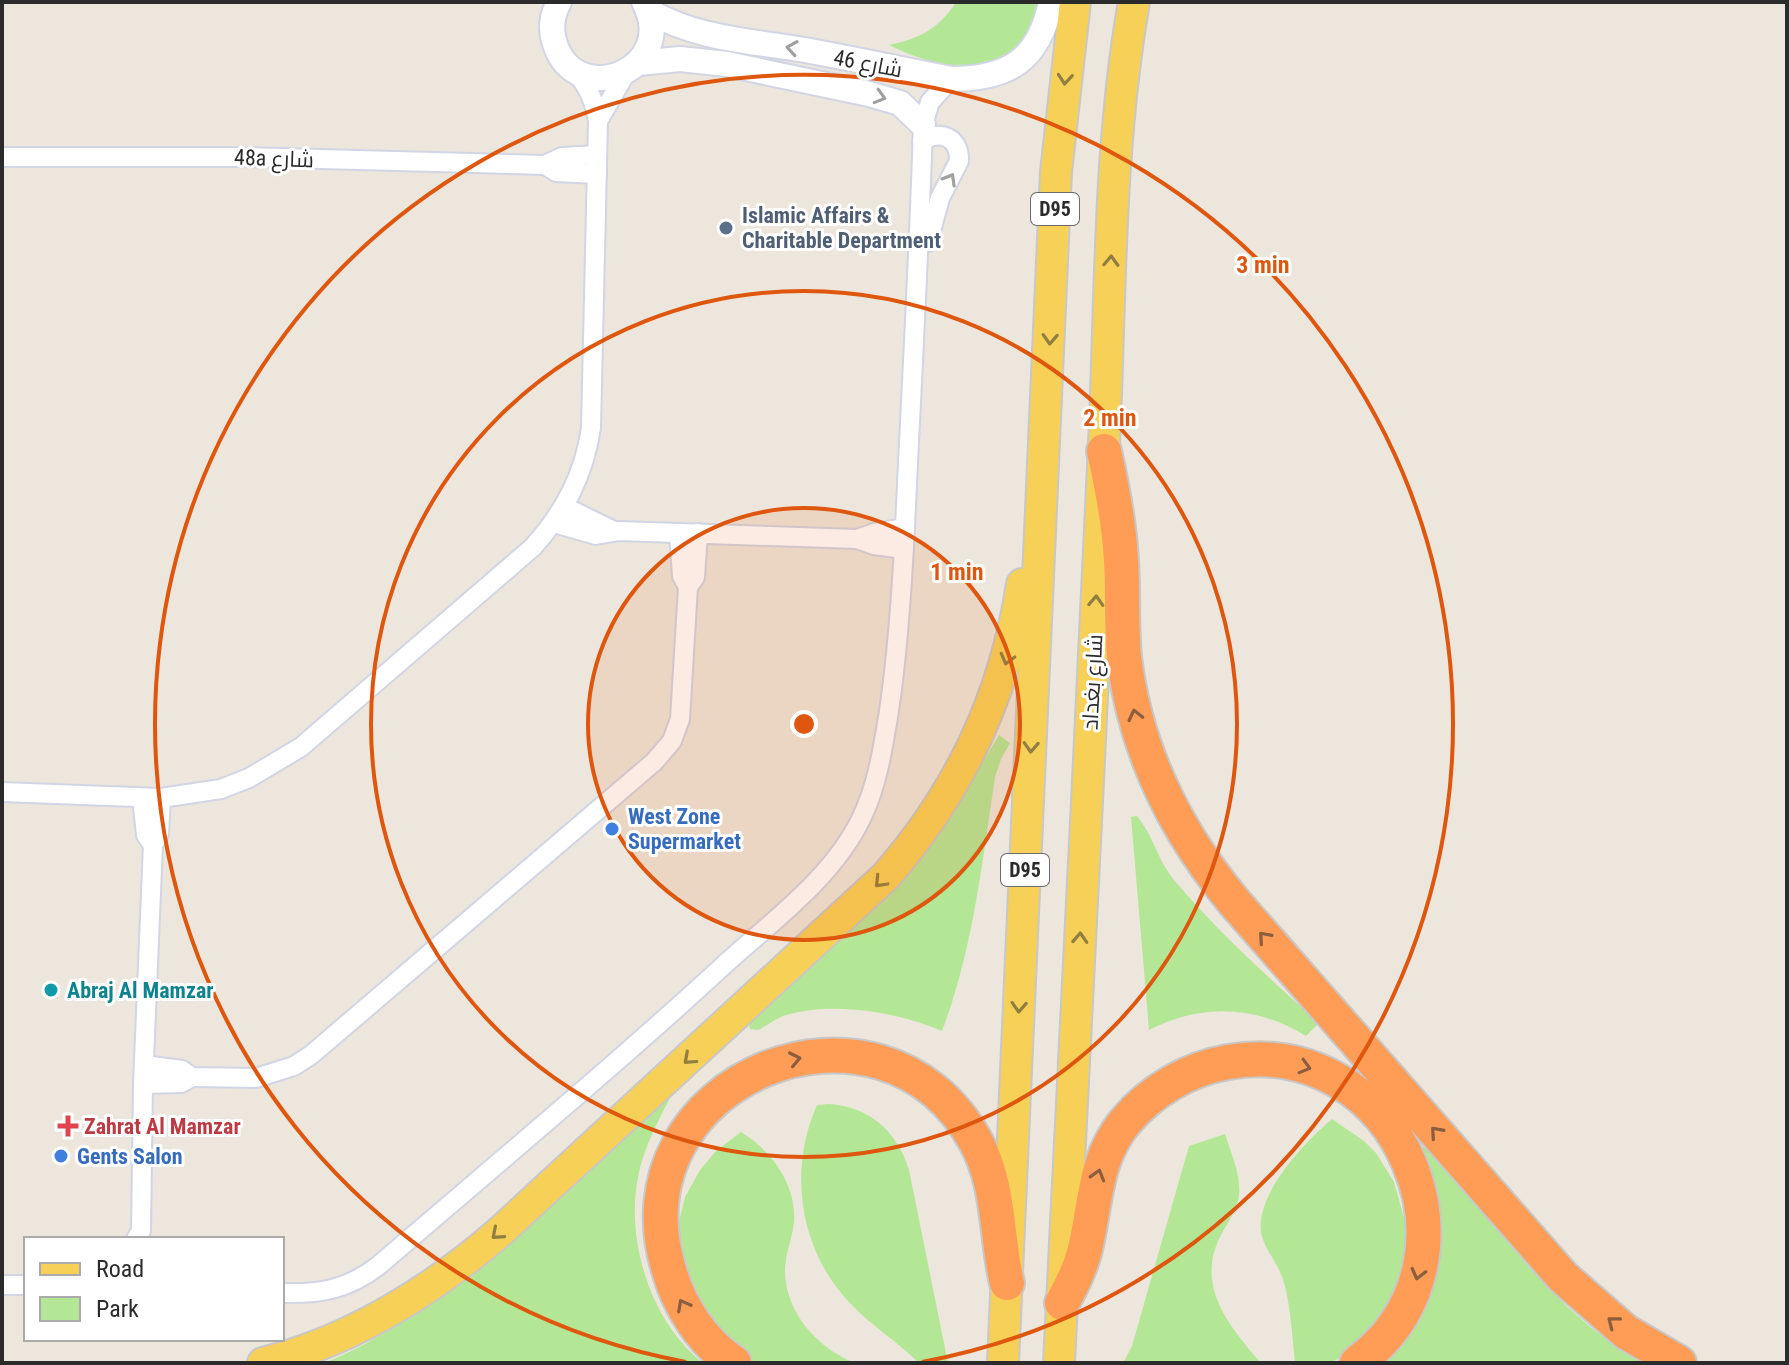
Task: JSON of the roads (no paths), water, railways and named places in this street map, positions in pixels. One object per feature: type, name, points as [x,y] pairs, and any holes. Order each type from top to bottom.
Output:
[{"type":"highway","points":[[1104,451],[1119,533],[1124,655],[1135,721],[1158,785],[1192,847],[1235,903],[1563,1277],[1626,1332],[1679,1363]]},
{"type":"highway","points":[[734,1363],[704,1337],[686,1312],[673,1285],[664,1255],[660,1225],[662,1200],[676,1153],[703,1111],[740,1080],[786,1061],[834,1055],[875,1062],[912,1077],[945,1101],[969,1130],[987,1167],[1007,1283]]},
{"type":"highway","points":[[1062,1313],[1084,1251],[1093,1191],[1103,1157],[1118,1130],[1138,1108],[1182,1077],[1219,1063],[1257,1059],[1297,1064],[1336,1079],[1370,1104],[1398,1137],[1417,1185],[1423,1237],[1417,1281],[1391,1330],[1357,1363]]},
{"type":"main road","name":"D95","points":[[1003,1363],[1056,172],[1075,2]]},
{"type":"main road","name":"شارع بغداد","points":[[1059,1363],[1116,149],[1125,53],[1134,2]]},
{"type":"main road","points":[[263,1363],[314,1347],[384,1315],[436,1284],[474,1254],[862,900],[908,851],[963,769],[978,740],[1001,680],[1022,586],[1032,462],[1046,417]]},
{"type":"street","name":"شارع 46","points":[[647,7],[665,21],[701,33],[951,79],[985,76],[1017,64],[1040,39],[1051,2]]},
{"type":"street","points":[[598,121],[632,68],[645,54],[652,33],[647,7]]},
{"type":"street","points":[[2,792],[151,798],[221,789],[249,778],[289,755],[533,547],[554,523],[579,479],[591,428],[598,121],[591,95],[556,48],[551,8]]},
{"type":"street","name":"شارع 46","points":[[574,70],[599,79],[632,68],[680,59],[729,65],[900,103],[910,110],[923,133]]},
{"type":"street","points":[[284,1293],[322,1293],[350,1285],[364,1277],[681,1004],[824,872],[845,846],[862,817],[880,764],[895,666],[917,308],[923,133],[930,102],[951,79]]},
{"type":"street","points":[[917,308],[934,213],[959,161],[956,143],[949,137],[923,133]]},
{"type":"street","name":"48a شارع","points":[[545,165],[556,158],[597,155]]},
{"type":"street","name":"48a شارع","points":[[2,157],[240,157],[545,165],[556,172],[597,174]]},
{"type":"street","points":[[565,507],[614,531],[857,539],[905,528]]},
{"type":"street","points":[[554,523],[596,535],[608,535],[614,531]]},
{"type":"street","points":[[679,533],[682,576],[688,587]]},
{"type":"street","points":[[143,1084],[181,1083],[192,1077],[256,1078],[275,1074],[311,1055],[654,762],[672,741],[680,719],[688,587],[695,577],[698,533]]},
{"type":"street","points":[[857,539],[867,544],[904,549]]},
{"type":"street","points":[[142,1236],[143,1084],[153,845],[159,834],[151,798]]},
{"type":"street","points":[[144,1065],[182,1070],[192,1077]]},
{"type":"street","points":[[2,1285],[24,1285]]},
{"type":"place","name":"Islamic Affairs & Charitable Department","points":[[726,228]]},
{"type":"place","name":"West Zone Supermarket","points":[[612,829]]},
{"type":"place","name":"Abraj Al Mamzar","points":[[51,990]]},
{"type":"place","name":"Zahrat Al Mamzar","points":[[68,1126]]},
{"type":"place","name":"Gents Salon","points":[[61,1156]]}]
